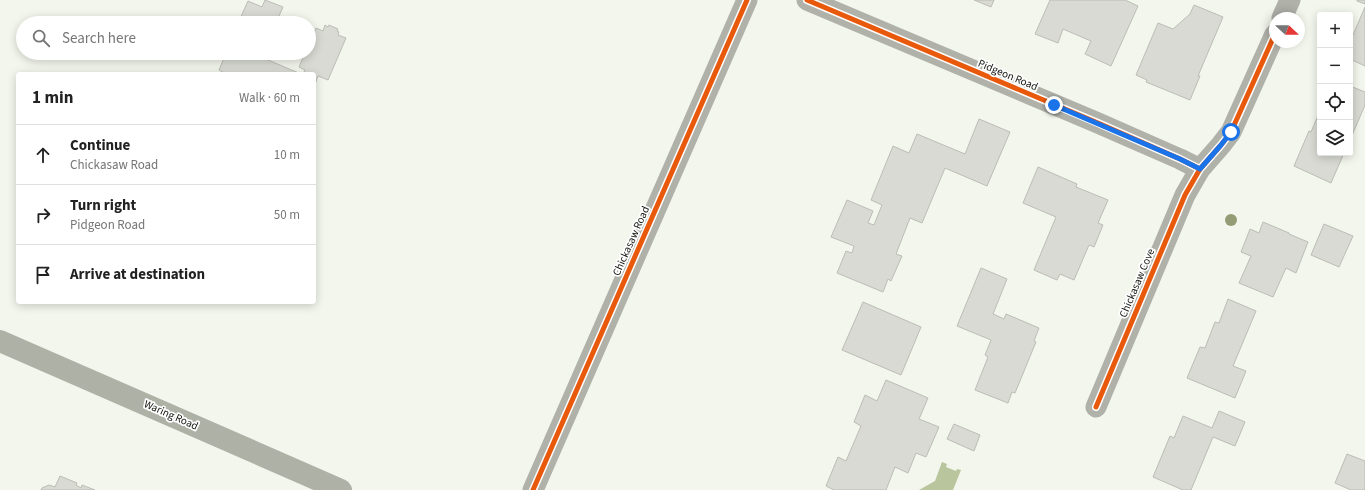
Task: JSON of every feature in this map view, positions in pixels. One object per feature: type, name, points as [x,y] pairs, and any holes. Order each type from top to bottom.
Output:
[{"type":"main road","name":"Waring Road","points":[[0,341],[341,490]]},
{"type":"street","name":"Chickasaw Road","points":[[533,490],[747,0]]},
{"type":"street","name":"Pidgeon Road","points":[[807,0],[1105,126],[1200,169]]},
{"type":"street","points":[[1285,12],[1290,0]]},
{"type":"street","points":[[1200,169],[1231,132],[1269,47]]},
{"type":"street","name":"Chickasaw Cove","points":[[1096,407],[1185,195],[1200,169]]},
{"type":"shaded area","points":[[942,462],[947,464],[946,467],[956,471],[957,469],[961,470],[953,490],[919,490],[935,481]]},
{"type":"building","points":[[265,0],[283,7],[279,16],[241,16],[248,1],[262,7]]},
{"type":"building","points":[[974,0],[994,0],[991,7]]},
{"type":"building","points":[[1050,0],[1125,0],[1138,6],[1111,66],[1085,54],[1091,41],[1063,29],[1058,43],[1035,34]]},
{"type":"building","points":[[1365,0],[1365,4],[1357,1]]},
{"type":"building","points":[[1194,5],[1223,17],[1198,76],[1200,76],[1190,100],[1146,82],[1147,80],[1136,75],[1158,23],[1173,29],[1190,14]]},
{"type":"building","points":[[1365,7],[1365,66],[1353,60],[1353,35]]},
{"type":"building","points":[[325,25],[328,27],[329,25],[338,29],[338,35],[346,38],[328,80],[318,76],[316,82],[316,72],[304,72],[305,70],[299,67],[302,60],[316,60],[316,28],[323,31]]},
{"type":"building","points":[[223,60],[268,60],[296,72],[222,72],[219,70]]},
{"type":"building","points":[[1353,87],[1365,92],[1365,105],[1353,133]]},
{"type":"building","points":[[1317,118],[1317,156],[1343,156],[1331,183],[1294,166],[1309,131],[1311,132]]},
{"type":"building","points":[[979,119],[1010,132],[987,186],[945,168],[922,223],[910,218],[896,254],[902,256],[891,281],[888,279],[883,292],[837,273],[846,251],[852,253],[854,246],[831,237],[847,200],[873,211],[868,223],[874,225],[882,205],[871,200],[893,146],[909,153],[917,134],[965,154]]},
{"type":"building","points":[[1038,167],[1077,184],[1076,187],[1108,200],[1098,223],[1103,225],[1094,247],[1089,245],[1074,280],[1060,274],[1057,280],[1034,270],[1056,217],[1023,203]]},
{"type":"building","points":[[1263,222],[1308,242],[1296,273],[1286,268],[1273,297],[1239,283],[1251,256],[1241,252],[1250,229],[1259,233]]},
{"type":"building","points":[[1324,224],[1353,236],[1339,267],[1311,255]]},
{"type":"building","points":[[981,268],[1007,279],[993,314],[1004,319],[1006,314],[1039,328],[1034,341],[1036,342],[1015,393],[1012,392],[1008,403],[975,390],[988,357],[985,355],[991,340],[957,326]]},
{"type":"building","points":[[1228,299],[1256,311],[1233,366],[1246,371],[1235,398],[1187,378],[1200,347],[1205,348],[1215,322],[1219,323]]},
{"type":"building","points":[[863,302],[921,327],[901,375],[842,350]]},
{"type":"building","points":[[886,380],[928,398],[919,419],[939,427],[926,457],[916,453],[908,473],[895,467],[886,490],[834,490],[826,486],[838,457],[846,461],[861,426],[854,422],[865,395],[877,401]]},
{"type":"building","points":[[1219,411],[1245,422],[1235,446],[1213,437],[1191,490],[1183,490],[1153,477],[1170,436],[1174,438],[1183,416],[1212,428]]},
{"type":"building","points":[[954,424],[980,435],[974,451],[947,439]]},
{"type":"building","points":[[1347,454],[1365,461],[1365,490],[1351,490],[1335,483]]},
{"type":"building","points":[[60,476],[77,483],[76,485],[81,488],[82,485],[95,490],[41,490],[49,485],[55,487]]},
{"type":"cycle path","points":[[533,490],[747,0]]},
{"type":"cycle path","points":[[807,0],[1098,123],[1200,169]]},
{"type":"cycle path","points":[[1096,407],[1185,195],[1200,169],[1231,132],[1269,47]]},
{"type":"route","points":[[1054,105],[1200,169],[1231,132]]}]
